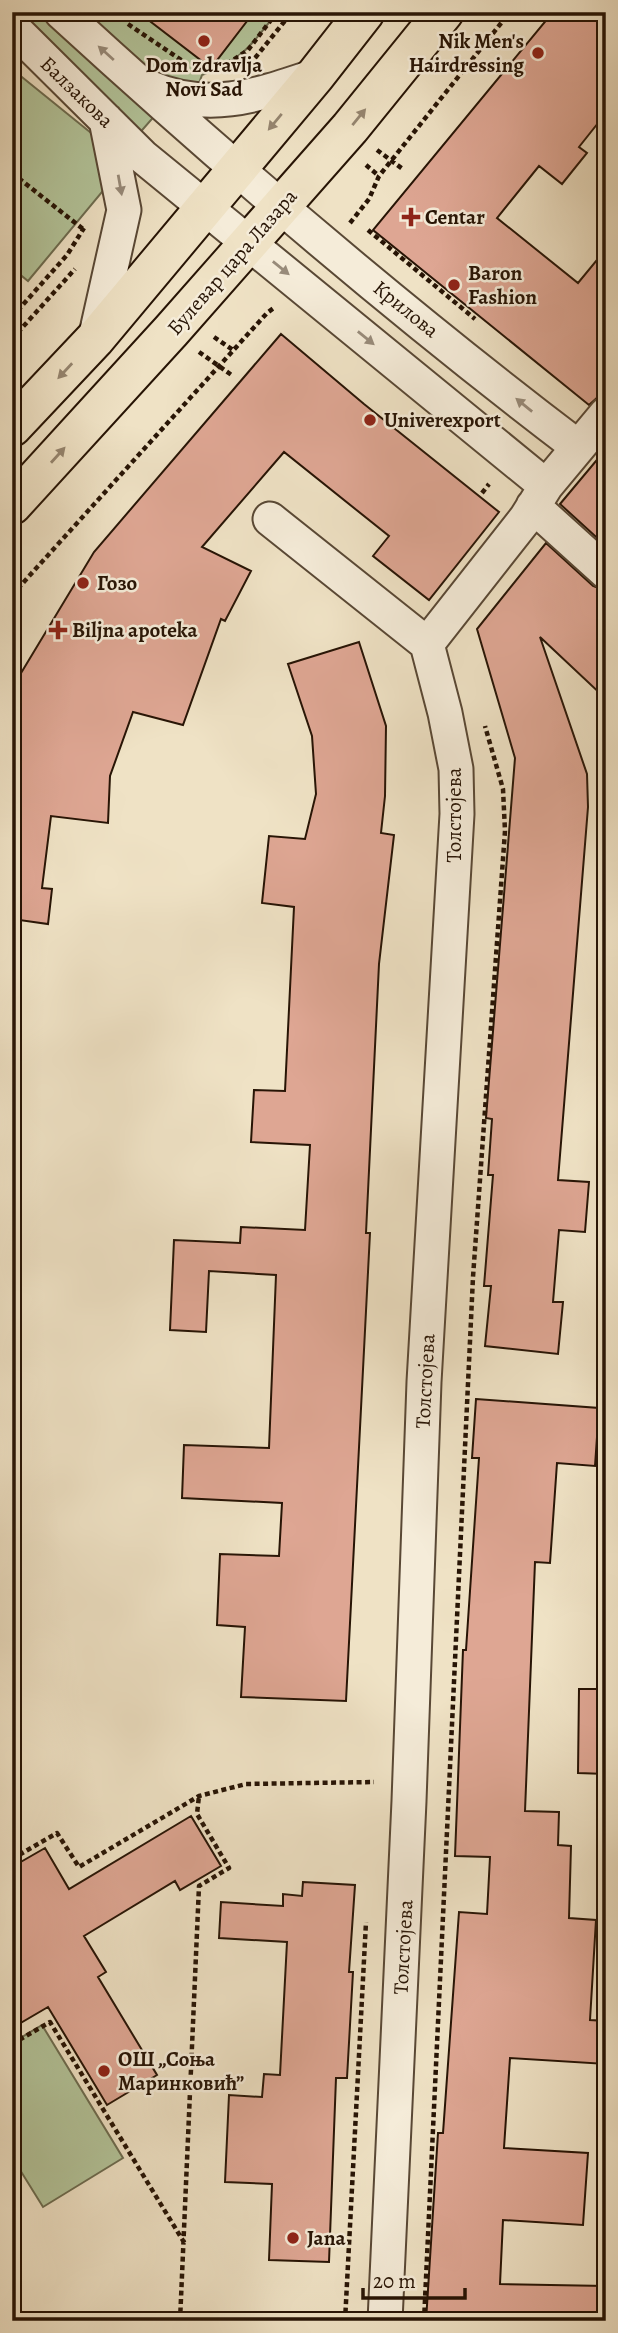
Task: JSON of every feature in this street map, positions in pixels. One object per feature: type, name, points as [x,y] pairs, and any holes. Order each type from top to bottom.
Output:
[{"type":"main road","points":[[12,427],[94,339],[315,76],[365,12]]},
{"type":"main road","name":"Булевар цара Лазара","points":[[12,505],[350,128],[444,12]]},
{"type":"street","points":[[61,12],[137,82],[168,96],[221,102],[315,76]]},
{"type":"street","name":"Балзакова","points":[[12,27],[142,156],[205,206]]},
{"type":"street","name":"Крилова","points":[[137,82],[380,288],[578,447]]},
{"type":"street","points":[[94,339],[124,210],[106,118]]},
{"type":"street","points":[[205,206],[313,295],[540,496],[606,572]]},
{"type":"street","points":[[270,519],[427,644],[606,414]]},
{"type":"street","name":"Толстојева","points":[[385,2321],[410,1801],[424,1382],[457,814],[456,769],[427,644]]},
{"type":"path","points":[[221,68],[248,50],[277,12]]},
{"type":"path","points":[[250,62],[292,12]]},
{"type":"path","points":[[345,229],[369,199],[379,176],[510,12]]},
{"type":"path","points":[[122,20],[191,67]]},
{"type":"path","points":[[12,173],[83,229],[67,255],[12,317]]},
{"type":"path","points":[[368,230],[480,324]]},
{"type":"path","points":[[12,339],[80,264]]},
{"type":"path","points":[[12,595],[267,313],[277,306]]},
{"type":"path","points":[[424,2321],[473,1278],[505,831],[503,789],[484,724]]},
{"type":"path","points":[[373,1791],[374,1768]]},
{"type":"path","points":[[12,1859],[57,1833],[79,1867],[199,1796],[246,1784],[374,1782]]},
{"type":"path","points":[[180,2321],[199,1886],[229,1868],[197,1814],[199,1796]]},
{"type":"path","points":[[345,2321],[367,1909]]},
{"type":"path","points":[[12,2043],[50,2022],[185,2245]]},
{"type":"green space","points":[[12,12],[277,12],[245,50],[227,64],[202,75],[197,89],[164,105],[130,144]]},
{"type":"green space","points":[[12,69],[101,141],[107,186],[28,281],[12,268]]},
{"type":"green space","points":[[42,2025],[123,2158],[43,2207],[12,2157],[12,2043]]},
{"type":"building","name":"Dom zdravlja Novi Sad","points":[[138,12],[254,12],[211,68]]},
{"type":"building","points":[[553,12],[606,12],[606,113],[579,147],[587,153],[562,184],[539,166],[497,218],[578,283],[606,249],[606,395],[599,396],[589,405],[373,230]]},
{"type":"building","points":[[281,334],[499,512],[429,600],[373,556],[389,536],[284,452],[202,547],[251,571],[225,621],[221,619],[183,725],[133,712],[110,776],[108,823],[51,816],[42,888],[52,889],[48,924],[12,919],[12,688],[94,552]]},
{"type":"building","points":[[606,449],[606,546],[560,504]]},
{"type":"building","points":[[546,543],[593,586],[606,591],[606,699],[540,637],[587,774],[588,807],[558,1180],[589,1182],[585,1232],[559,1230],[553,1302],[563,1302],[558,1354],[485,1346],[491,1286],[484,1286],[493,1175],[488,1175],[492,1119],[486,1118],[515,758],[477,629]]},
{"type":"building","points":[[359,642],[386,726],[385,796],[381,833],[394,835],[379,964],[366,1233],[370,1233],[346,1701],[241,1697],[245,1627],[217,1625],[220,1554],[279,1556],[282,1503],[182,1498],[184,1445],[269,1448],[276,1275],[209,1271],[206,1332],[170,1330],[174,1240],[240,1243],[241,1227],[305,1230],[310,1145],[251,1142],[254,1090],[285,1091],[294,907],[262,903],[269,836],[305,839],[316,794],[312,736],[288,664]]},
{"type":"building","points":[[476,1399],[599,1408],[595,1466],[557,1463],[550,1563],[535,1562],[525,1811],[559,1812],[558,1845],[571,1846],[569,1918],[596,1920],[590,2020],[606,2021],[606,2064],[510,2058],[504,2148],[588,2153],[583,2225],[503,2220],[500,2284],[606,2286],[606,2321],[426,2321],[438,2133],[443,2133],[459,1912],[487,1914],[490,1857],[455,1856],[463,1650],[466,1650],[479,1458],[472,1458]]},
{"type":"building","points":[[579,1689],[606,1689],[606,1774],[578,1773]]},
{"type":"building","name":"ОШ „Соња Маринковић”","points":[[191,1816],[221,1866],[180,1890],[175,1881],[84,1936],[106,1972],[98,1977],[157,2075],[107,2105],[48,2007],[12,2028],[12,1867],[45,1848],[69,1889]]},
{"type":"building","points":[[303,1882],[355,1885],[349,1972],[353,1972],[347,2078],[336,2078],[329,2262],[269,2260],[272,2184],[225,2182],[229,2095],[262,2097],[264,2074],[280,2075],[287,1942],[219,1938],[221,1902],[283,1906],[283,1894],[302,1896]]},
{"type":"place","name":"Dom zdravlja Novi Sad","points":[[204,41]]},
{"type":"place","name":"Nik Men's Hairdressing","points":[[538,53]]},
{"type":"place","name":"Centar","points":[[411,217]]},
{"type":"place","name":"Baron Fashion","points":[[454,285]]},
{"type":"place","name":"Univerexport","points":[[370,420]]},
{"type":"place","name":"Гозо","points":[[83,583]]},
{"type":"place","name":"Biljna apoteka","points":[[58,630]]},
{"type":"place","name":"ОШ „Соња Маринковић”","points":[[104,2071]]},
{"type":"place","name":"Jana","points":[[293,2238]]}]
